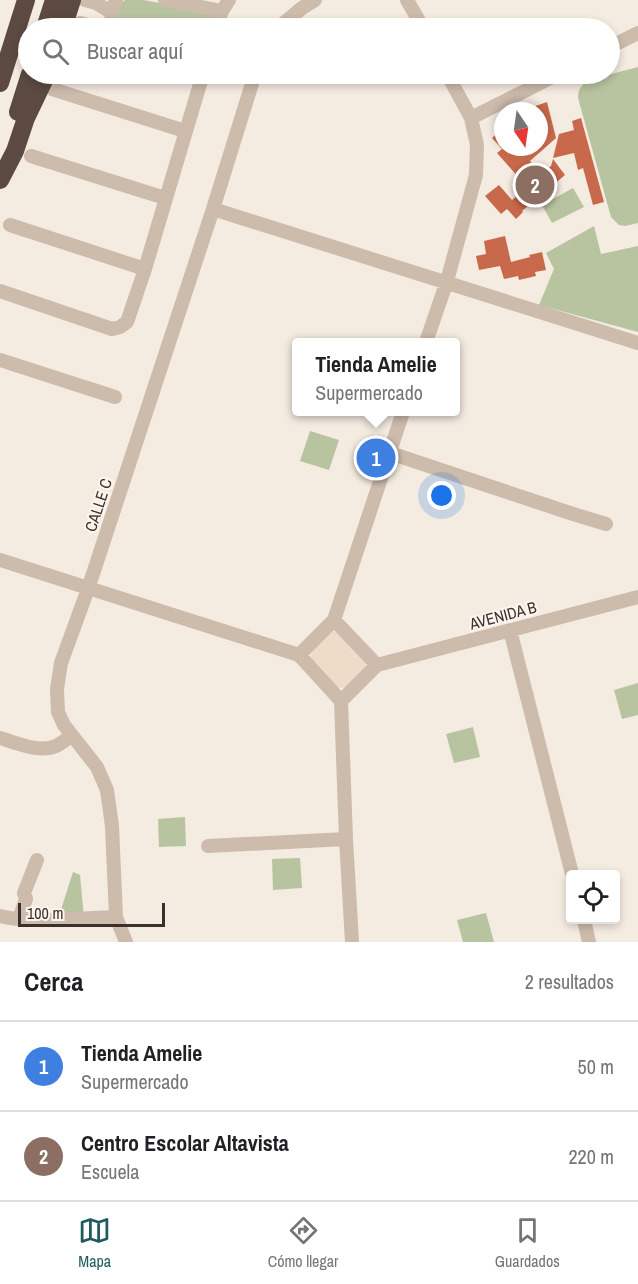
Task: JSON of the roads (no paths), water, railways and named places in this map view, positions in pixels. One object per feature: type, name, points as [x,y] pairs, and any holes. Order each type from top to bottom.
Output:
[{"type":"highway","points":[[20,18],[26,0]]},
{"type":"highway","points":[[71,18],[72,0]]},
{"type":"highway","points":[[55,18],[72,0]]},
{"type":"highway","points":[[0,82],[18,25]]},
{"type":"highway","points":[[0,168],[27,84]]},
{"type":"highway","points":[[0,180],[15,151],[26,118],[47,84]]},
{"type":"street","points":[[72,0],[114,6]]},
{"type":"street","points":[[165,0],[226,5]]},
{"type":"street","points":[[290,18],[315,0]]},
{"type":"street","points":[[407,0],[417,18]]},
{"type":"street","points":[[620,42],[638,33]]},
{"type":"street","points":[[57,84],[185,131]]},
{"type":"street","points":[[0,291],[112,329],[127,322],[200,84]]},
{"type":"street","name":"CALLE C","points":[[126,942],[116,917],[112,825],[107,790],[97,767],[64,725],[58,712],[57,689],[61,663],[88,589],[252,84]]},
{"type":"street","points":[[427,338],[447,281],[476,175],[477,145],[471,118],[452,84]]},
{"type":"street","points":[[471,118],[538,84]]},
{"type":"street","points":[[31,156],[165,198]]},
{"type":"street","points":[[213,208],[638,343]]},
{"type":"street","points":[[10,225],[145,269]]},
{"type":"street","points":[[0,360],[116,397]]},
{"type":"street","points":[[299,655],[334,620],[401,416]]},
{"type":"street","points":[[390,453],[606,524]]},
{"type":"street","points":[[0,560],[299,655],[341,701],[352,942]]},
{"type":"street","name":"AVENIDA B","points":[[377,665],[638,597]]},
{"type":"street","points":[[334,620],[377,665],[341,701]]},
{"type":"street","points":[[510,630],[571,870]]},
{"type":"street","points":[[0,738],[30,747],[43,748],[55,746],[72,735]]},
{"type":"street","points":[[208,846],[346,839]]},
{"type":"street","points":[[19,919],[26,899],[24,893],[38,860]]},
{"type":"street","points":[[0,916],[19,919],[116,917]]},
{"type":"street","points":[[585,924],[589,942]]},
{"type":"place","name":"Centro Escolar Altavista","points":[[535,185]]},
{"type":"place","name":"Tienda Amelie","points":[[376,458]]}]
